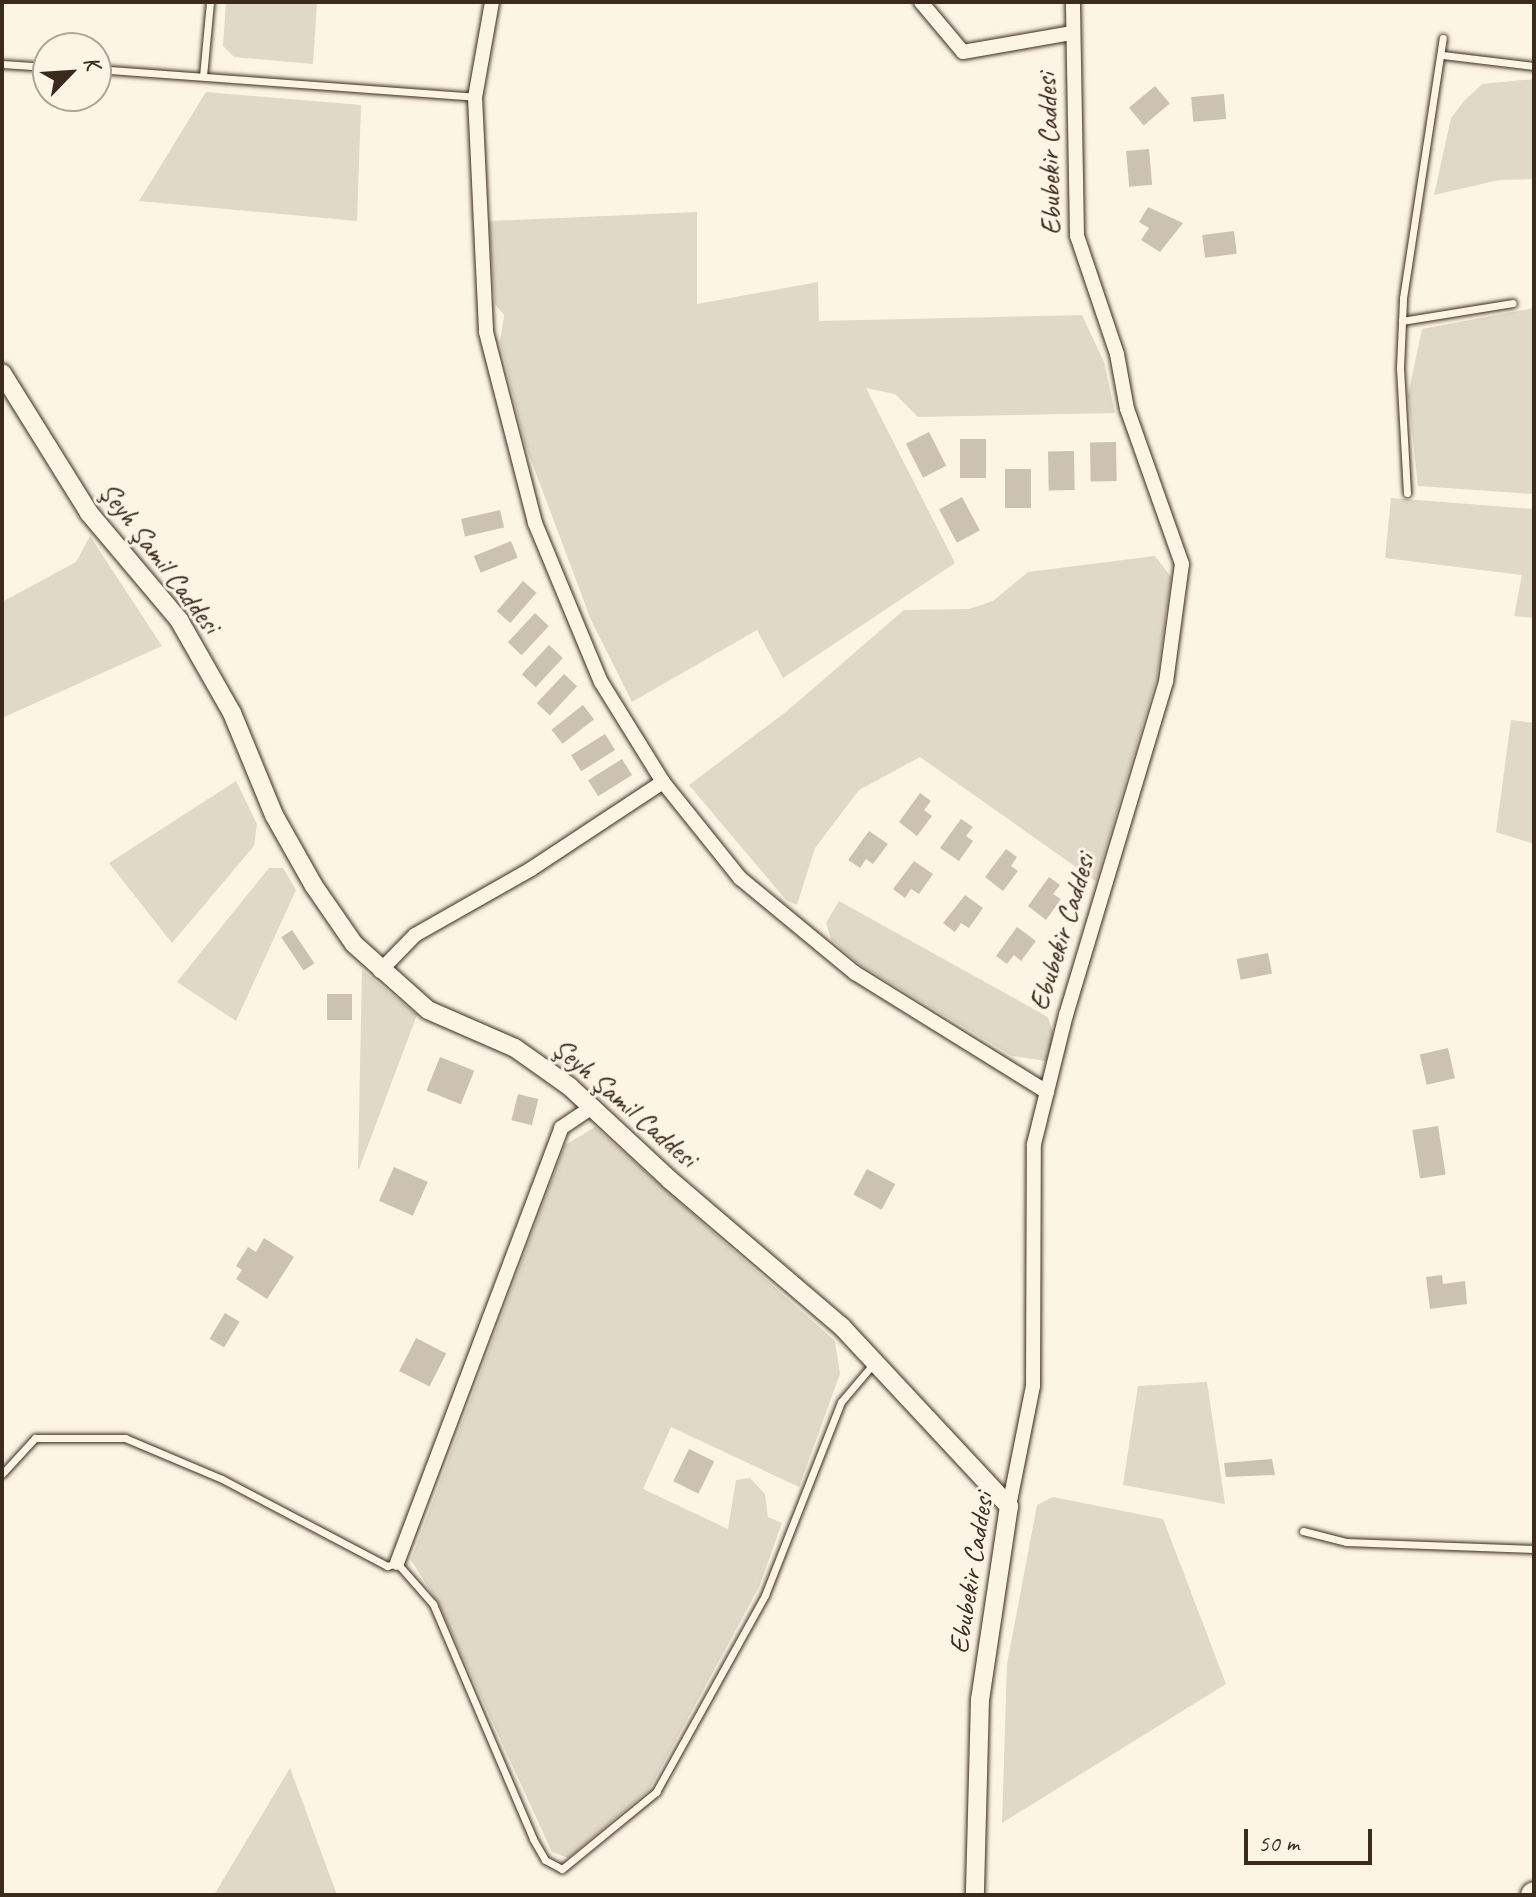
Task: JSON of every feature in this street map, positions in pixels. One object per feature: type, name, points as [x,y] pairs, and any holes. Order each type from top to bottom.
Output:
[{"type":"street","points":[[492,2],[475,97],[486,332],[511,445],[566,606],[601,682],[663,782],[740,878],[855,973],[1047,1092]]},
{"type":"street","points":[[921,2],[963,52],[1072,33]]},
{"type":"street","name":"Ebubekir Caddesi","points":[[975,1895],[980,1699],[1009,1506],[1033,1386],[1034,1144],[1166,682],[1182,564],[1127,409],[1117,354],[1077,236],[1073,2]]},
{"type":"street","name":"Şeyh Şamil Caddesi","points":[[2,373],[89,513],[179,620],[232,713],[274,815],[314,886],[347,935],[380,971],[428,1010],[526,1054],[592,1107],[842,1327],[1009,1506]]},
{"type":"street","points":[[380,971],[415,935],[531,869],[663,782]]},
{"type":"street","points":[[397,1563],[561,1128],[592,1107]]},
{"type":"lane","points":[[203,76],[210,2]]},
{"type":"lane","points":[[1407,493],[1402,321],[1420,160],[1443,38]]},
{"type":"lane","points":[[1442,55],[1534,66]]},
{"type":"lane","points":[[2,64],[32,66]]},
{"type":"lane","points":[[112,70],[475,97]]},
{"type":"lane","points":[[1402,321],[1513,303]]},
{"type":"lane","points":[[2,1474],[35,1438],[125,1438],[222,1479],[387,1566],[397,1563],[433,1604],[533,1839],[545,1860],[562,1869],[656,1792],[765,1595],[841,1402],[874,1362]]},
{"type":"lane","points":[[1303,1531],[1346,1542],[1534,1549]]},
{"type":"shaded area","points":[[226,2],[317,2],[313,64],[234,57],[223,46]]},
{"type":"shaded area","points":[[1534,79],[1534,219],[1533,179],[1499,180],[1434,195],[1451,118],[1464,101],[1482,84]]},
{"type":"shaded area","points":[[206,92],[361,105],[357,221],[139,201]]},
{"type":"shaded area","points":[[697,212],[697,304],[818,282],[819,321],[1082,315],[1104,362],[1115,413],[918,417],[895,394],[866,388],[955,563],[783,678],[757,630],[632,702],[591,620],[525,444],[500,342],[504,315],[495,304],[489,221]]},
{"type":"shaded area","points":[[1534,308],[1534,494],[1418,486],[1408,395],[1422,329]]},
{"type":"shaded area","points":[[1391,498],[1534,509],[1534,618],[1514,616],[1522,575],[1385,558]]},
{"type":"shaded area","points":[[90,536],[162,646],[2,718],[2,602],[76,562]]},
{"type":"shaded area","points":[[1155,556],[1171,577],[1157,676],[1096,881],[920,757],[859,790],[815,848],[797,905],[786,900],[689,785],[787,711],[904,610],[969,609],[993,601],[1028,572]]},
{"type":"shaded area","points":[[1511,720],[1534,723],[1534,844],[1496,832]]},
{"type":"shaded area","points":[[236,781],[257,824],[254,846],[172,943],[109,863]]},
{"type":"shaded area","points":[[269,868],[283,868],[296,890],[236,1021],[177,982]]},
{"type":"shaded area","points":[[839,901],[1048,1017],[1054,1037],[1046,1061],[1012,1056],[859,964],[831,939],[826,923]]},
{"type":"shaded area","points":[[362,970],[417,1015],[359,1169],[358,1168]]},
{"type":"shaded area","points":[[595,1127],[835,1341],[840,1374],[799,1487],[671,1427],[643,1489],[728,1529],[736,1480],[750,1478],[765,1494],[768,1517],[782,1523],[759,1587],[649,1790],[568,1858],[552,1852],[438,1603],[411,1560],[565,1145]]},
{"type":"shaded area","points":[[1207,1382],[1225,1504],[1123,1485],[1138,1386]]},
{"type":"shaded area","points":[[1053,1497],[1163,1519],[1226,1684],[1002,1823],[1007,1664],[1037,1505]]},
{"type":"shaded area","points":[[290,1768],[337,1895],[214,1895]]},
{"type":"building","points":[[1155,86],[1170,104],[1144,125],[1129,108]]},
{"type":"building","points":[[1224,94],[1226,119],[1193,122],[1191,97]]},
{"type":"building","points":[[1149,149],[1152,185],[1129,187],[1126,151]]},
{"type":"building","points":[[1148,207],[1183,223],[1160,252],[1141,240],[1149,228],[1139,222]]},
{"type":"building","points":[[1234,231],[1237,254],[1205,258],[1202,235]]},
{"type":"building","points":[[929,432],[946,466],[923,478],[906,444]]},
{"type":"building","points":[[960,439],[986,439],[986,478],[960,478]]},
{"type":"building","points":[[1090,442],[1116,442],[1117,481],[1091,481]]},
{"type":"building","points":[[1048,451],[1074,451],[1075,490],[1049,490]]},
{"type":"building","points":[[1005,469],[1031,469],[1031,508],[1005,508]]},
{"type":"building","points":[[962,497],[980,531],[957,543],[939,509]]},
{"type":"building","points":[[500,510],[504,528],[465,537],[461,519]]},
{"type":"building","points":[[511,541],[518,558],[481,573],[474,556]]},
{"type":"building","points":[[523,581],[537,593],[510,623],[497,611]]},
{"type":"building","points":[[535,613],[549,626],[522,655],[508,642]]},
{"type":"building","points":[[549,645],[563,658],[536,687],[522,674]]},
{"type":"building","points":[[564,674],[577,686],[550,716],[537,703]]},
{"type":"building","points":[[583,705],[594,719],[563,744],[551,730]]},
{"type":"building","points":[[605,734],[615,750],[581,771],[571,755]]},
{"type":"building","points":[[622,759],[632,775],[598,796],[588,780]]},
{"type":"building","points":[[920,793],[931,801],[924,810],[932,816],[917,836],[899,822]]},
{"type":"building","points":[[961,819],[973,827],[966,836],[973,841],[959,861],[940,848]]},
{"type":"building","points":[[869,831],[888,844],[873,864],[866,859],[860,868],[848,860]]},
{"type":"building","points":[[1006,849],[1017,857],[1011,866],[1018,871],[1003,891],[985,877]]},
{"type":"building","points":[[914,861],[933,874],[919,894],[911,889],[905,898],[893,889]]},
{"type":"building","points":[[1049,877],[1060,885],[1053,894],[1061,899],[1046,920],[1028,906]]},
{"type":"building","points":[[965,895],[983,908],[969,928],[961,923],[955,932],[943,923]]},
{"type":"building","points":[[1017,927],[1036,941],[1021,961],[1014,955],[1007,964],[996,956]]},
{"type":"building","points":[[292,930],[314,963],[304,970],[281,937]]},
{"type":"building","points":[[1268,953],[1272,974],[1241,980],[1237,959]]},
{"type":"building","points":[[327,994],[352,994],[352,1020],[327,1020]]},
{"type":"building","points":[[1448,1048],[1455,1078],[1427,1085],[1420,1055]]},
{"type":"building","points":[[440,1057],[474,1071],[461,1104],[427,1090]]},
{"type":"building","points":[[518,1094],[538,1099],[532,1125],[511,1120]]},
{"type":"building","points":[[1438,1126],[1446,1174],[1420,1178],[1412,1130]]},
{"type":"building","points":[[394,1167],[428,1182],[413,1216],[379,1201]]},
{"type":"building","points":[[867,1169],[895,1184],[882,1210],[853,1195]]},
{"type":"building","points":[[264,1238],[294,1257],[267,1299],[236,1279],[242,1270],[236,1266],[248,1247],[256,1252]]},
{"type":"building","points":[[1442,1275],[1443,1284],[1465,1281],[1467,1304],[1430,1309],[1426,1277]]},
{"type":"building","points":[[225,1313],[240,1322],[224,1347],[210,1339]]},
{"type":"building","points":[[416,1338],[446,1353],[429,1386],[399,1371]]},
{"type":"building","points":[[689,1449],[714,1461],[698,1494],[673,1481]]},
{"type":"building","points":[[1272,1459],[1275,1475],[1226,1477],[1224,1463]]}]
